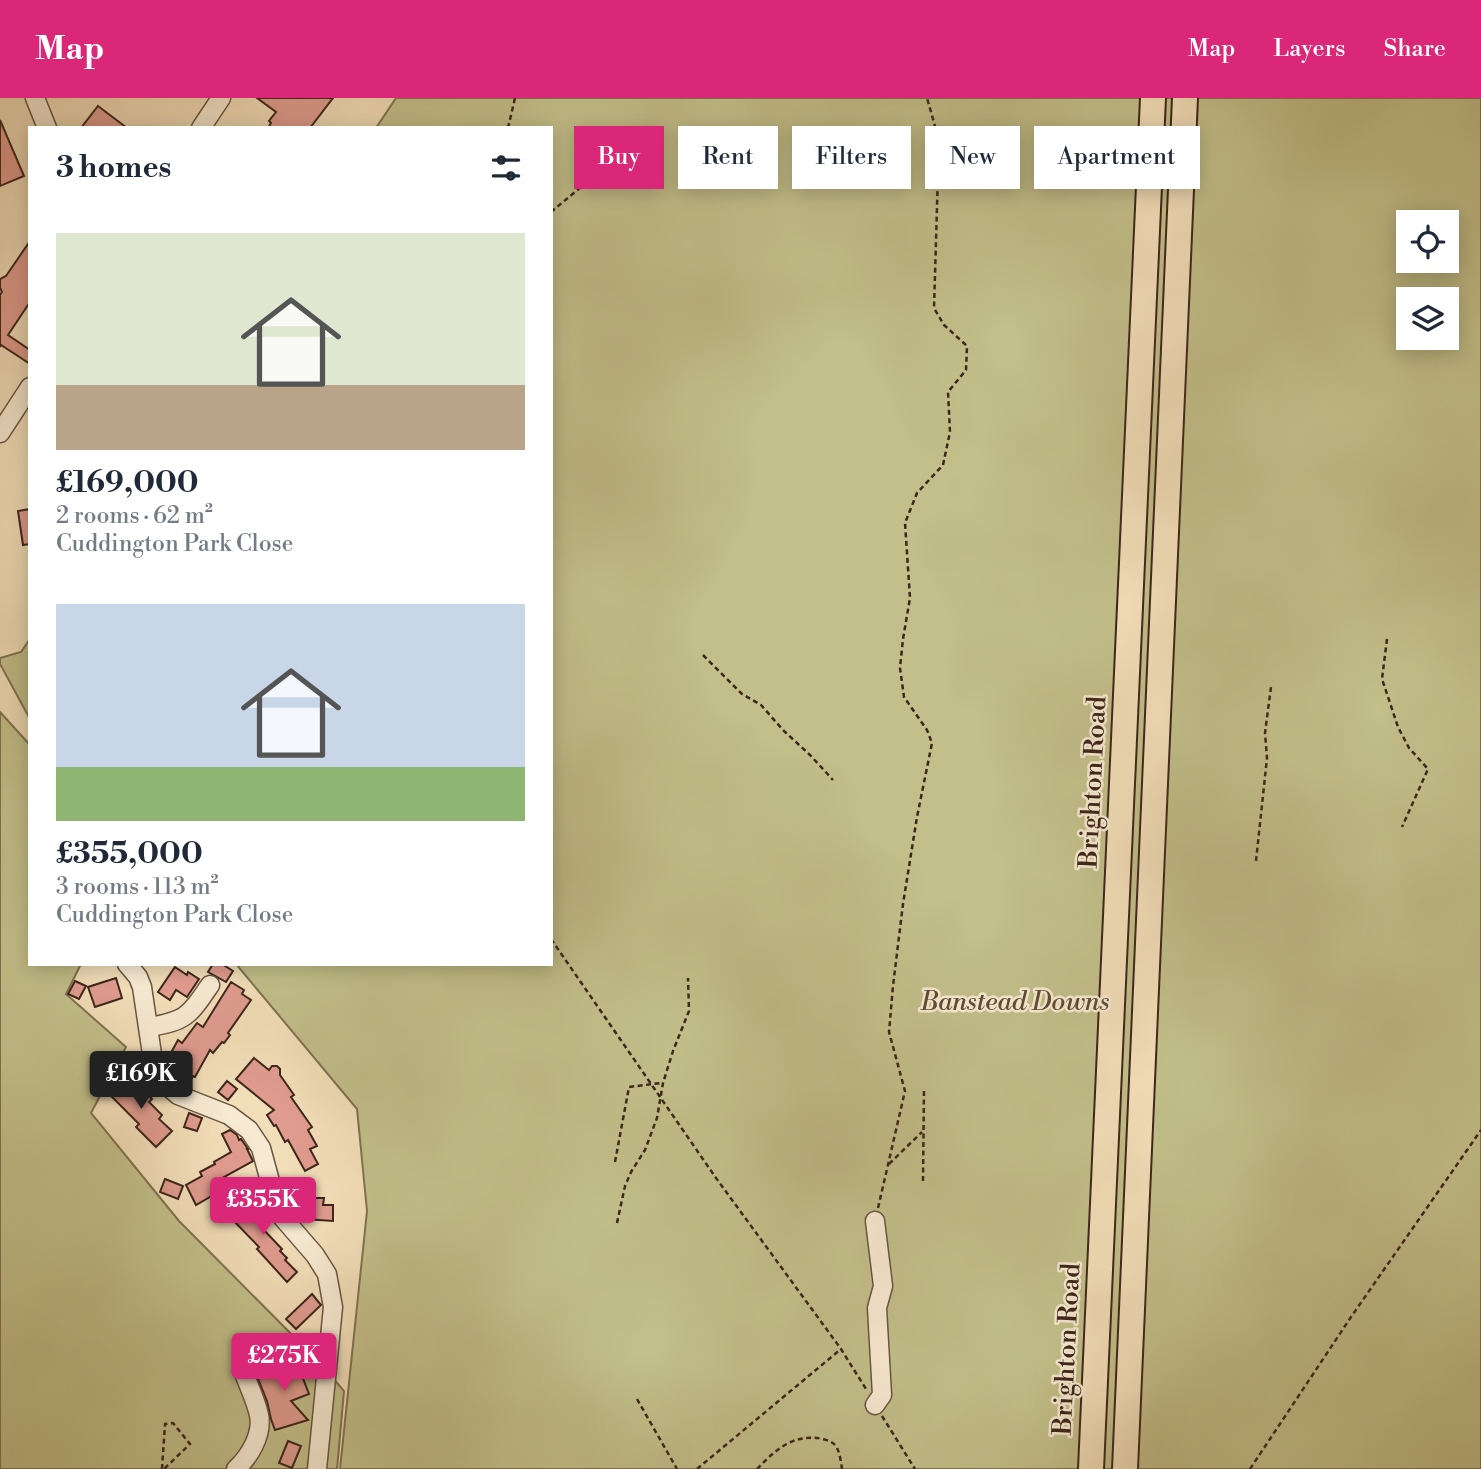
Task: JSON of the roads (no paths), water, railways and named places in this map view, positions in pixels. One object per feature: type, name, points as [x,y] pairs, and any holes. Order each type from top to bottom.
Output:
[{"type":"highway","name":"Brighton Road","points":[[1091,1469],[1153,98]]},
{"type":"highway","points":[[1125,1469],[1185,98]]},
{"type":"street","points":[[35,98],[46,126]]},
{"type":"street","points":[[202,126],[221,98]]},
{"type":"street","points":[[0,433],[28,390]]},
{"type":"street","points":[[129,966],[138,977],[153,1061],[171,1089],[178,1095],[229,1115],[249,1130],[261,1148],[283,1218],[315,1255],[327,1274],[333,1307],[317,1469]]},
{"type":"street","points":[[149,1027],[180,1020],[193,1010],[210,985]]},
{"type":"street","points":[[875,1221],[883,1286],[877,1308],[882,1395],[875,1405]]},
{"type":"street","points":[[236,1469],[249,1454],[259,1428],[259,1417],[244,1373]]},
{"type":"park label","name":"Banstead Downs","points":[[1015,1002]]}]
